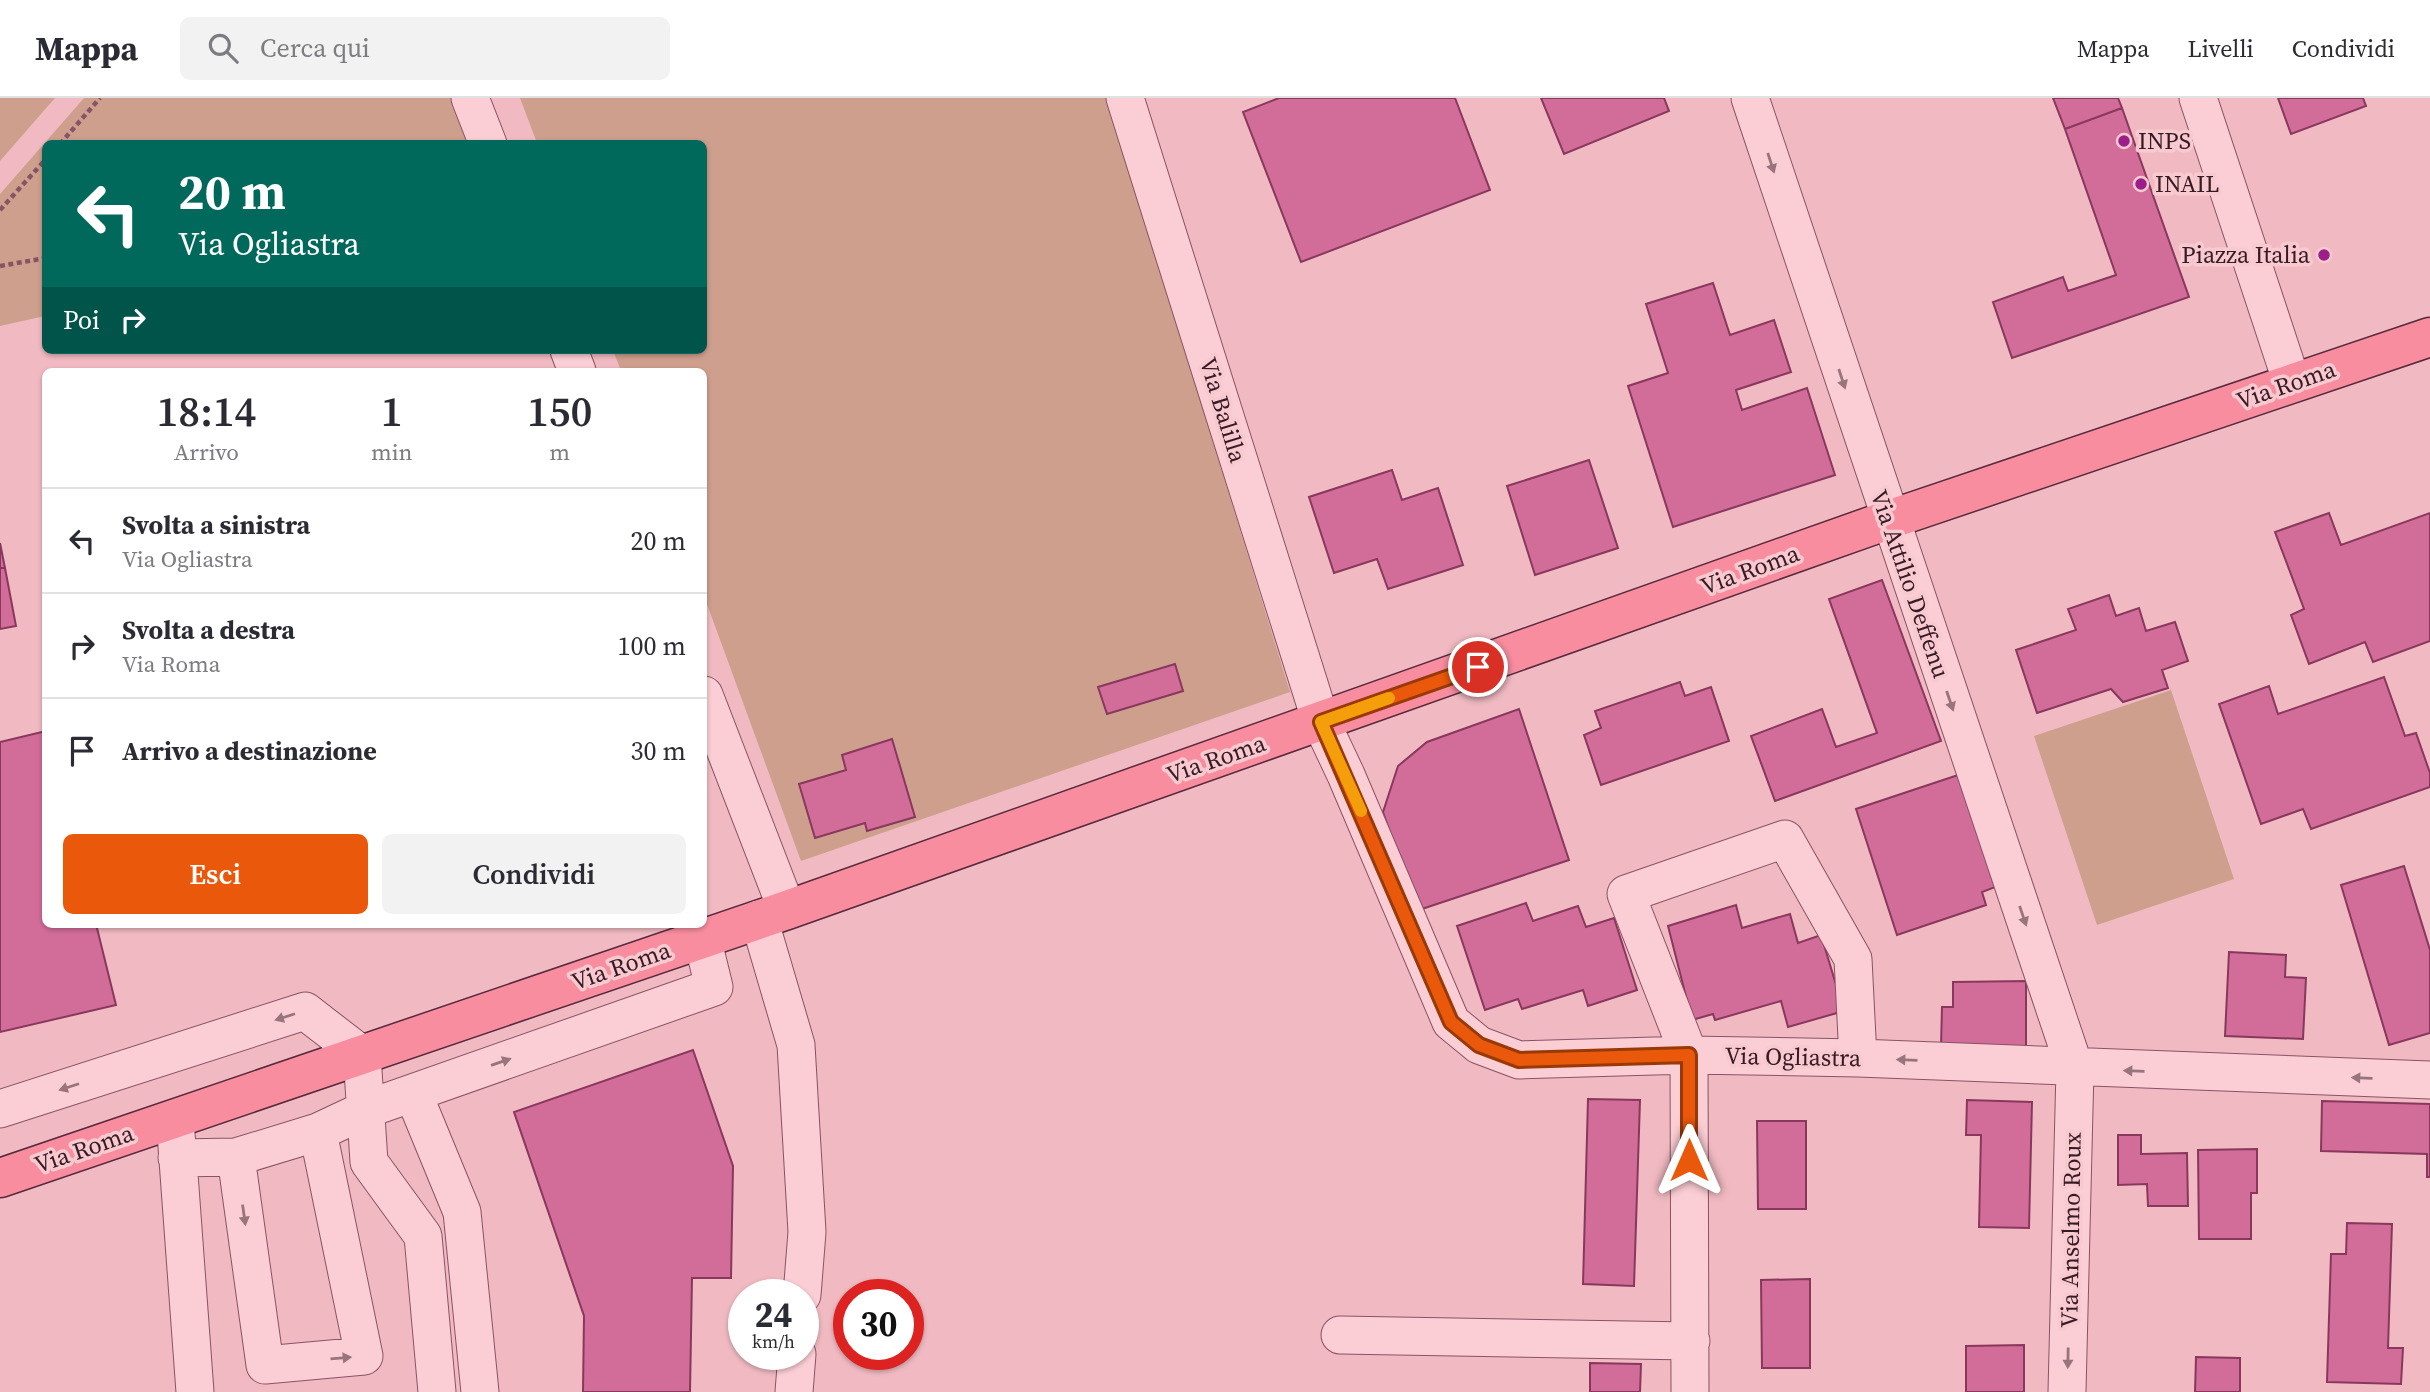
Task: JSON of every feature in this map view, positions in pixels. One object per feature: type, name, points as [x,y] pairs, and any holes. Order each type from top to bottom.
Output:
[{"type":"main road","name":"Via Roma","points":[[0,1178],[774,914],[1888,520],[2430,337]]},
{"type":"street","points":[[470,98],[486,140]]},
{"type":"street","name":"Via Balilla","points":[[1125,98],[1321,722]]},
{"type":"street","name":"Via Attilio Deffenu","points":[[1749,98],[1888,520],[2075,1069]]},
{"type":"street","points":[[2198,98],[2292,383]]},
{"type":"street","points":[[707,704],[774,914],[796,1045],[807,1232],[803,1279]]},
{"type":"street","name":"Via Ogliastra","points":[[1321,722],[1451,1022],[1479,1045],[1519,1060],[1689,1055],[1858,1058],[2075,1069],[2430,1080]]},
{"type":"street","points":[[1690,1392],[1689,1055],[1626,894],[1785,839],[1853,959],[1858,1058]]},
{"type":"street","points":[[177,1158],[236,1157],[318,1132],[367,1109],[714,987],[702,938]]},
{"type":"street","points":[[0,1109],[305,1011],[362,1055],[369,1161],[423,1236],[437,1392]]},
{"type":"street","points":[[442,1027],[459,1077]]},
{"type":"street","name":"Via Anselmo Roux","points":[[2067,1392],[2075,1069]]},
{"type":"street","points":[[413,1093],[462,1212],[480,1392]]},
{"type":"street","points":[[174,1118],[195,1392]]},
{"type":"street","points":[[236,1157],[265,1365],[364,1356],[318,1132]]},
{"type":"street","points":[[1340,1335],[1691,1340]]},
{"type":"street","points":[[794,1392],[796,1370]]},
{"type":"path","points":[[63,140],[100,98]]},
{"type":"path","points":[[0,210],[42,163]]},
{"type":"path","points":[[0,266],[42,259]]},
{"type":"shaded area","points":[[0,98],[55,98],[0,161]]},
{"type":"shaded area","points":[[84,98],[454,98],[472,140],[47,140]]},
{"type":"shaded area","points":[[520,98],[1107,98],[1290,692],[801,861],[707,604],[707,368],[620,368],[615,354],[707,354],[707,140],[536,140]]},
{"type":"shaded area","points":[[42,146],[42,317],[0,326],[0,194]]},
{"type":"shaded area","points":[[2171,690],[2234,879],[2097,925],[2034,736]]},
{"type":"building","points":[[1279,98],[1455,98],[1490,190],[1301,262],[1243,112]]},
{"type":"building","points":[[1541,98],[1664,98],[1669,111],[1564,154]]},
{"type":"building","points":[[2053,98],[2118,98],[2122,108],[2065,129]]},
{"type":"building","points":[[2278,98],[2363,98],[2366,106],[2291,134]]},
{"type":"building","points":[[2122,108],[2189,297],[2012,358],[1993,302],[2063,277],[2068,291],[2116,275],[2065,129]]},
{"type":"building","points":[[1713,283],[1730,335],[1774,320],[1791,372],[1736,390],[1742,410],[1807,388],[1835,475],[1673,527],[1628,386],[1668,373],[1646,304]]},
{"type":"building","points":[[1589,460],[1618,548],[1535,575],[1507,486]]},
{"type":"building","points":[[1392,470],[1402,500],[1438,488],[1463,565],[1388,589],[1377,559],[1334,573],[1309,497]]},
{"type":"building","points":[[2329,513],[2341,545],[2430,513],[2430,641],[2373,662],[2365,642],[2309,664],[2291,615],[2304,609],[2275,532]]},
{"type":"building","points":[[0,543],[5,568],[0,568]]},
{"type":"building","points":[[0,568],[5,568],[16,626],[0,629]]},
{"type":"building","points":[[1882,580],[1941,741],[1775,801],[1751,736],[1822,709],[1836,747],[1877,733],[1829,599]]},
{"type":"building","points":[[2109,595],[2116,616],[2139,608],[2146,631],[2175,622],[2188,661],[2162,670],[2168,688],[2123,702],[2111,689],[2037,713],[2016,650],[2076,630],[2068,609]]},
{"type":"building","points":[[1175,664],[1183,691],[1107,714],[1098,687]]},
{"type":"building","points":[[2384,677],[2405,736],[2416,733],[2430,773],[2430,787],[2311,829],[2303,809],[2261,824],[2219,704],[2269,686],[2278,714]]},
{"type":"building","points":[[1680,682],[1685,696],[1711,687],[1729,741],[1601,785],[1584,735],[1601,728],[1595,711]]},
{"type":"building","points":[[1519,709],[1569,860],[1416,911],[1383,812],[1398,766],[1427,742]]},
{"type":"building","points":[[42,732],[42,928],[97,928],[116,1005],[0,1032],[0,742]]},
{"type":"building","points":[[892,739],[915,817],[867,831],[865,823],[815,838],[799,784],[846,770],[842,755]]},
{"type":"building","points":[[1961,774],[1998,886],[1982,892],[1986,905],[1897,935],[1856,809]]},
{"type":"building","points":[[2404,866],[2430,950],[2430,1033],[2389,1045],[2341,885]]},
{"type":"building","points":[[1526,903],[1533,921],[1578,906],[1586,927],[1614,918],[1637,990],[1588,1006],[1583,990],[1522,1009],[1518,999],[1485,1010],[1457,926]]},
{"type":"building","points":[[1736,905],[1742,928],[1790,914],[1798,943],[1821,935],[1844,1011],[1788,1027],[1781,1001],[1715,1020],[1713,1014],[1692,1020],[1668,926]]},
{"type":"building","points":[[2229,952],[2286,955],[2285,977],[2306,978],[2303,1039],[2225,1036]]},
{"type":"building","points":[[2026,981],[2026,1048],[1941,1046],[1942,1007],[1953,1007],[1953,982]]},
{"type":"building","points":[[693,1050],[733,1166],[731,1278],[692,1278],[690,1392],[583,1392],[584,1316],[514,1112]]},
{"type":"building","points":[[1588,1099],[1640,1100],[1634,1286],[1583,1284]]},
{"type":"building","points":[[1967,1100],[2032,1102],[2029,1228],[1979,1227],[1981,1135],[1966,1135]]},
{"type":"building","points":[[2322,1101],[2430,1104],[2430,1177],[2427,1177],[2427,1154],[2321,1151]]},
{"type":"building","points":[[1757,1121],[1806,1121],[1806,1209],[1758,1209]]},
{"type":"building","points":[[2118,1135],[2141,1135],[2141,1154],[2187,1153],[2188,1206],[2148,1206],[2147,1184],[2118,1185]]},
{"type":"building","points":[[2257,1149],[2257,1193],[2251,1193],[2251,1239],[2199,1239],[2198,1150]]},
{"type":"building","points":[[2347,1223],[2392,1224],[2388,1348],[2403,1348],[2401,1384],[2327,1382],[2331,1254],[2346,1254]]},
{"type":"building","points":[[1810,1279],[1810,1368],[1762,1368],[1761,1280]]},
{"type":"building","points":[[2024,1345],[2024,1392],[1966,1392],[1966,1346]]},
{"type":"building","points":[[2196,1357],[2240,1358],[2240,1392],[2195,1392]]},
{"type":"building","points":[[1590,1363],[1641,1364],[1640,1392],[1590,1392]]},
{"type":"slow traffic","points":[[1361,811],[1321,722],[1389,698]]},
{"type":"place","name":"INPS","points":[[2124,141]]},
{"type":"place","name":"INAIL","points":[[2141,184]]},
{"type":"place","name":"Piazza Italia","points":[[2324,255]]},
{"type":"route","points":[[1478,667],[1321,722],[1329,743],[1346,775],[1451,1022],[1479,1045],[1519,1060],[1689,1055],[1689,1160]]}]
